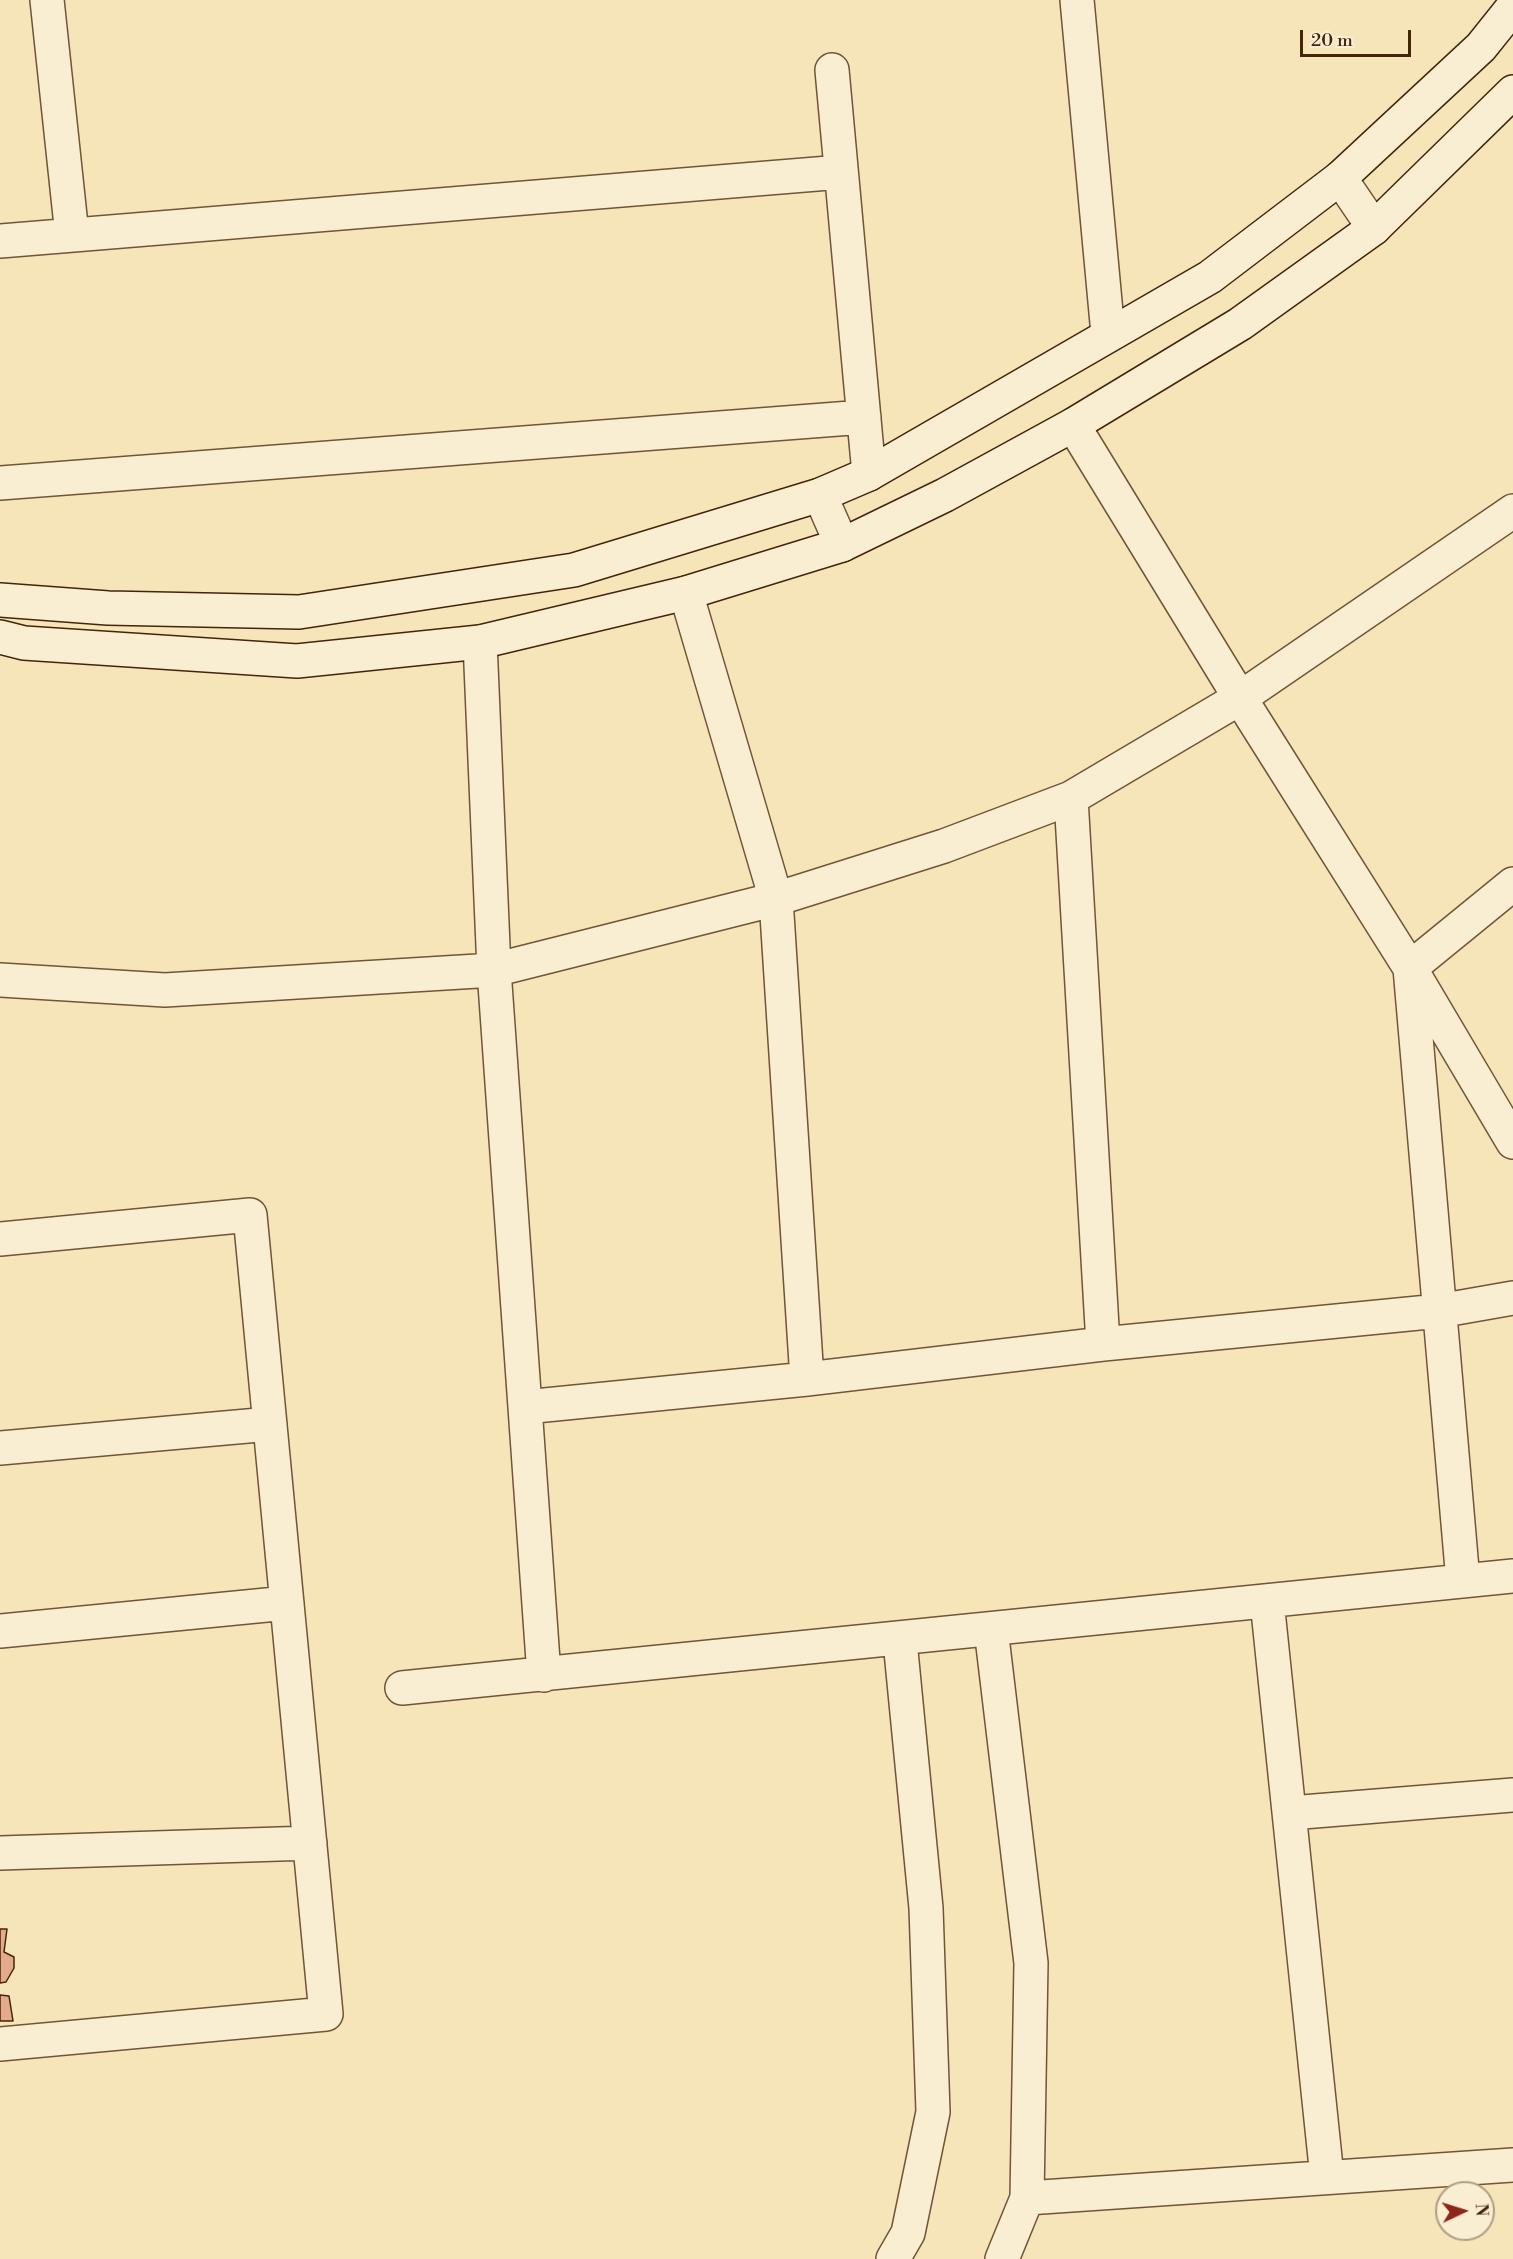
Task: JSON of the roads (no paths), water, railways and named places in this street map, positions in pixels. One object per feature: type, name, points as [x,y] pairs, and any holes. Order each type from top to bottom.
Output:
[{"type":"street","points":[[47,0],[72,235]]},
{"type":"street","points":[[1077,0],[1108,334]]},
{"type":"street","points":[[0,600],[108,608],[299,612],[574,570],[820,495],[868,474],[1210,277],[1340,178],[1480,47],[1513,7]]},
{"type":"street","points":[[832,70],[868,474]]},
{"type":"street","points":[[0,637],[24,643],[297,661],[480,642],[686,593],[842,545],[945,495],[1073,425],[1240,324],[1374,228],[1513,92]]},
{"type":"street","points":[[0,241],[841,172]]},
{"type":"street","points":[[1340,178],[1374,228]]},
{"type":"street","points":[[0,483],[864,417]]},
{"type":"street","points":[[1073,425],[1240,698],[1410,968],[1513,1142]]},
{"type":"street","points":[[820,495],[842,545]]},
{"type":"street","points":[[0,980],[165,990],[494,970],[776,899],[944,846],[1071,798],[1240,698],[1513,511]]},
{"type":"street","points":[[686,593],[776,899],[807,1379]]},
{"type":"street","points":[[480,642],[494,970],[544,1675]]},
{"type":"street","points":[[1071,798],[1103,1344]]},
{"type":"street","points":[[1410,968],[1513,884]]},
{"type":"street","points":[[1410,968],[1463,1581]]},
{"type":"street","points":[[0,1239],[250,1215],[326,2014],[0,2044]]},
{"type":"street","points":[[525,1407],[807,1379],[1103,1344],[1439,1311],[1513,1298]]},
{"type":"street","points":[[0,1448],[270,1424]]},
{"type":"street","points":[[402,1688],[900,1641],[991,1629],[1513,1576]]},
{"type":"street","points":[[1267,1601],[1327,2177]]},
{"type":"street","points":[[0,1631],[287,1603]]},
{"type":"street","points":[[991,1629],[1031,1963],[1027,2198],[1002,2259]]},
{"type":"street","points":[[893,2259],[908,2233],[933,2112],[926,1908],[900,1641]]},
{"type":"street","points":[[1290,1813],[1513,1795]]},
{"type":"street","points":[[0,1853],[310,1843]]},
{"type":"street","points":[[1027,2198],[1513,2165]]}]
